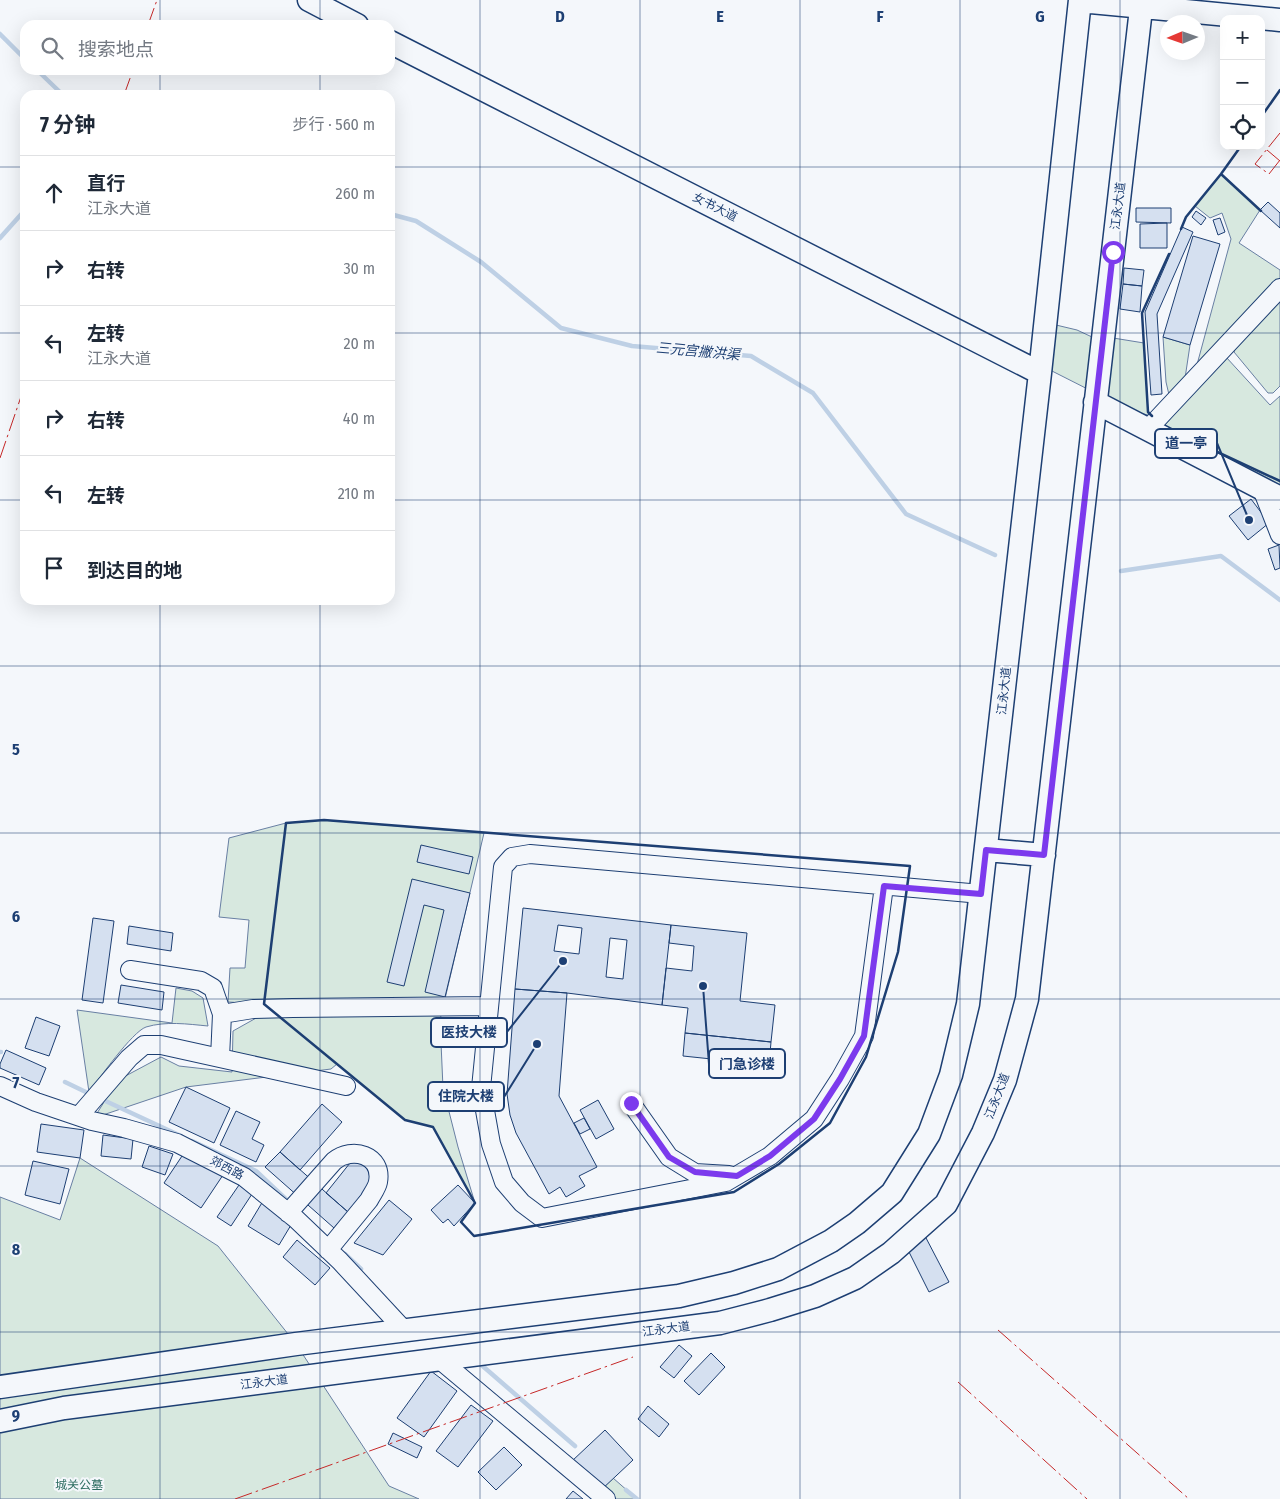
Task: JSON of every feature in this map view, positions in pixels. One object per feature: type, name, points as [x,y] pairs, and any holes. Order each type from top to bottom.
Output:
[{"type":"main road","points":[[308,0],[347,20]]},
{"type":"main road","points":[[1080,6],[1280,20]]},
{"type":"main road","name":"江永大道","points":[[0,1386],[296,1344],[679,1296],[734,1283],[778,1269],[801,1258],[857,1223],[892,1192],[929,1134],[951,1075],[968,1004],[1080,6]]},
{"type":"main road","points":[[1141,10],[1160,20]]},
{"type":"main road","name":"江永大道","points":[[0,1421],[64,1408],[720,1323],[815,1296],[855,1278],[891,1253],[946,1204],[983,1133],[1005,1080],[1028,999],[1141,10]]},
{"type":"main road","points":[[1205,28],[1220,30]]},
{"type":"main road","points":[[1265,33],[1280,35]]},
{"type":"main road","name":"女书大道","points":[[395,45],[1040,373]]},
{"type":"main road","points":[[1095,402],[1271,493]]},
{"type":"main road","points":[[986,850],[1044,855]]},
{"type":"street","points":[[1148,429],[1280,288]]},
{"type":"street","points":[[1271,493],[1280,535]]},
{"type":"street","points":[[884,886],[864,1036],[840,1079],[814,1119],[770,1156],[726,1182],[542,1218],[522,1203],[504,1182],[491,1144],[482,1088],[503,867],[512,857],[530,854],[981,894]]},
{"type":"street","points":[[130,970],[201,981],[214,988],[222,1014],[220,1058]]},
{"type":"street","points":[[222,1014],[253,1009],[489,1006]]},
{"type":"street","points":[[79,1116],[129,1058],[144,1045],[161,1045],[346,1086]]},
{"type":"street","name":"郊西路","points":[[0,1086],[36,1102],[79,1116],[176,1143],[244,1177],[292,1208],[331,1245],[404,1331]]},
{"type":"street","points":[[631,1103],[669,1157],[695,1172],[737,1176]]},
{"type":"street","points":[[292,1208],[341,1155],[358,1154],[366,1156],[372,1161],[376,1167],[378,1182],[369,1200],[331,1245]]},
{"type":"street","points":[[439,1359],[606,1499]]},
{"type":"green space","points":[[1221,174],[1260,210],[1239,243],[1280,270],[1280,279],[1195,372],[1231,239],[1222,213],[1210,218],[1195,206]]},
{"type":"green space","points":[[1280,294],[1280,386],[1273,393],[1268,393],[1234,352],[1235,348]]},
{"type":"green space","points":[[1056,325],[1077,330],[1092,337],[1107,337],[1144,343],[1148,412],[1152,416],[1131,411],[1050,370]]},
{"type":"green space","points":[[1163,337],[1190,345],[1184,385],[1170,399],[1166,382]]},
{"type":"green space","points":[[1226,357],[1270,405],[1280,396],[1280,486],[1162,428]]},
{"type":"green space","points":[[324,820],[484,833],[440,1020],[443,1088],[475,1203],[433,1127],[405,1120],[337,1064],[331,1069],[186,1087],[94,1118],[118,1080],[161,1057],[179,1066],[232,1072],[233,1031],[274,1008],[264,1004],[228,1002],[230,968],[245,968],[249,920],[219,917],[229,838],[286,823]]},
{"type":"green space","points":[[176,988],[192,991],[203,998],[208,1026],[169,1024],[146,1027],[124,1046],[89,1092],[77,1010],[172,1023]]},
{"type":"green space","name":"城关公墓","points":[[80,1158],[218,1246],[296,1344],[389,1486],[419,1499],[0,1499],[0,1197],[60,1220]]},
{"type":"green space","points":[[613,1478],[637,1499],[592,1499]]},
{"type":"building","points":[[1268,202],[1280,213],[1280,228],[1260,210]]},
{"type":"building","points":[[1136,208],[1171,208],[1171,223],[1136,222]]},
{"type":"building","points":[[1196,211],[1206,218],[1201,225],[1192,217]]},
{"type":"building","points":[[1220,218],[1225,232],[1218,235],[1213,220]]},
{"type":"building","points":[[1167,223],[1167,248],[1140,248],[1140,224]]},
{"type":"building","points":[[1182,227],[1193,232],[1157,314],[1162,394],[1151,395],[1145,312]]},
{"type":"building","points":[[1193,236],[1220,244],[1190,345],[1163,337]]},
{"type":"building","points":[[1124,268],[1144,270],[1142,286],[1123,284]]},
{"type":"building","points":[[1123,284],[1142,286],[1140,312],[1120,309]]},
{"type":"building","points":[[1251,499],[1269,523],[1248,540],[1229,516]]},
{"type":"building","points":[[1279,545],[1280,568],[1275,570],[1268,549]]},
{"type":"building","points":[[421,845],[473,857],[469,874],[417,862]]},
{"type":"building","points":[[412,879],[470,893],[445,997],[425,992],[444,910],[424,905],[404,986],[387,982]]},
{"type":"building","points":[[523,908],[671,925],[662,1005],[567,993],[515,989]],"holes":[[[558,925],[582,928],[579,954],[554,951]],[[610,938],[627,940],[623,979],[606,977]]]},
{"type":"building","points":[[93,918],[114,921],[103,1003],[82,1000]]},
{"type":"building","points":[[671,925],[747,933],[740,1001],[775,1005],[771,1042],[685,1033],[688,1008],[662,1005],[666,968],[692,971],[694,946],[669,943]]},
{"type":"building","points":[[129,926],[173,933],[171,951],[127,944]]},
{"type":"building","points":[[121,985],[164,992],[162,1010],[118,1003]]},
{"type":"building","points":[[515,989],[567,993],[559,1096],[597,1167],[579,1176],[585,1186],[566,1197],[560,1187],[549,1194],[516,1133],[510,1115],[507,1094]]},
{"type":"building","points":[[36,1017],[60,1026],[49,1056],[25,1048]]},
{"type":"building","points":[[685,1033],[771,1042],[769,1065],[683,1056]]},
{"type":"building","points":[[6,1050],[46,1068],[39,1085],[0,1068]]},
{"type":"building","points":[[186,1087],[230,1108],[214,1143],[169,1122]]},
{"type":"building","points":[[598,1100],[614,1129],[596,1139],[580,1110]]},
{"type":"building","points":[[322,1104],[342,1122],[300,1170],[280,1152]]},
{"type":"building","points":[[236,1111],[260,1122],[252,1139],[264,1145],[256,1162],[220,1145]]},
{"type":"building","points":[[584,1118],[590,1129],[580,1134],[574,1123]]},
{"type":"building","points":[[41,1124],[84,1130],[80,1158],[37,1152]]},
{"type":"building","points":[[103,1135],[133,1139],[131,1159],[101,1156]]},
{"type":"building","points":[[149,1146],[173,1154],[165,1175],[142,1167]]},
{"type":"building","points":[[186,1150],[223,1175],[201,1208],[164,1183]]},
{"type":"building","points":[[280,1152],[348,1212],[334,1228],[265,1167]]},
{"type":"building","points":[[354,1158],[376,1176],[348,1212],[326,1193]]},
{"type":"building","points":[[33,1161],[69,1169],[60,1204],[25,1195]]},
{"type":"building","points":[[239,1185],[252,1194],[231,1226],[217,1217]]},
{"type":"building","points":[[458,1185],[475,1203],[454,1226],[448,1219],[443,1223],[431,1210]]},
{"type":"building","points":[[389,1200],[412,1219],[383,1255],[354,1243]]},
{"type":"building","points":[[263,1201],[294,1220],[279,1245],[248,1226]]},
{"type":"building","points":[[925,1236],[949,1282],[929,1292],[906,1246]]},
{"type":"building","points":[[297,1240],[330,1268],[315,1285],[283,1257]]},
{"type":"building","points":[[679,1345],[692,1356],[674,1378],[660,1367]]},
{"type":"building","points":[[711,1353],[725,1367],[699,1395],[684,1381]]},
{"type":"building","points":[[431,1371],[457,1391],[424,1437],[397,1418]]},
{"type":"building","points":[[471,1405],[493,1421],[458,1467],[436,1451]]},
{"type":"building","points":[[648,1406],[669,1424],[659,1437],[638,1419]]},
{"type":"building","points":[[605,1430],[633,1460],[600,1491],[572,1461]]},
{"type":"building","points":[[393,1433],[422,1447],[417,1458],[388,1444]]},
{"type":"building","points":[[504,1447],[522,1465],[496,1490],[478,1472]]},
{"type":"building","points":[[573,1491],[583,1499],[566,1499]]},
{"type":"waterway","name":"三元宫撇洪渠","points":[[0,34],[20,54]]},
{"type":"waterway","name":"三元宫撇洪渠","points":[[42,75],[58,90]]},
{"type":"waterway","name":"三元宫撇洪渠","points":[[395,215],[416,221],[481,262],[561,328],[632,346],[751,356],[813,393],[906,514],[995,555]]},
{"type":"waterway","points":[[0,238],[20,216]]},
{"type":"waterway","name":"三元宫撇洪渠","points":[[1121,571],[1221,556],[1280,600]]},
{"type":"waterway","points":[[65,1082],[92,1095]]},
{"type":"waterway","points":[[99,1098],[181,1136]]},
{"type":"waterway","points":[[192,1141],[256,1171],[290,1203]]},
{"type":"waterway","points":[[345,1254],[361,1269]]},
{"type":"waterway","points":[[478,1362],[575,1446]]},
{"type":"waterway","points":[[626,1490],[637,1499]]},
{"type":"wall","points":[[1265,111],[1280,90]]},
{"type":"wall","points":[[1181,229],[1186,217],[1238,150]]},
{"type":"wall","points":[[1221,174],[1261,211]]},
{"type":"wall","points":[[1152,416],[1148,412],[1142,313],[1169,254]]},
{"type":"wall","points":[[1196,442],[1280,481]]},
{"type":"wall","points":[[324,820],[910,866],[898,952],[866,1057],[830,1123],[779,1164],[734,1192],[474,1236],[461,1222],[475,1203],[433,1127],[405,1120],[264,1004],[286,823],[324,820]]},
{"type":"power","points":[[150,20],[157,0]]},
{"type":"power","points":[[126,90],[131,75]]},
{"type":"power","points":[[1280,133],[1255,164],[1269,174],[1280,160]]},
{"type":"power","points":[[1267,150],[1280,161]]},
{"type":"power","points":[[0,458],[20,400]]},
{"type":"power","points":[[998,1330],[1189,1499]]},
{"type":"power","points":[[235,1499],[633,1357]]},
{"type":"power","points":[[958,1382],[1087,1499]]},
{"type":"place","name":"道一亭","points":[[1249,520]]},
{"type":"place","name":"医技大楼","points":[[563,961]]},
{"type":"place","name":"门急诊楼","points":[[703,986]]},
{"type":"place","name":"住院大楼","points":[[537,1044]]},
{"type":"route","points":[[631,1103],[669,1157],[695,1172],[737,1176],[770,1156],[814,1119],[840,1079],[864,1036],[884,886],[981,894],[986,850],[1044,855],[1113,252]]}]
